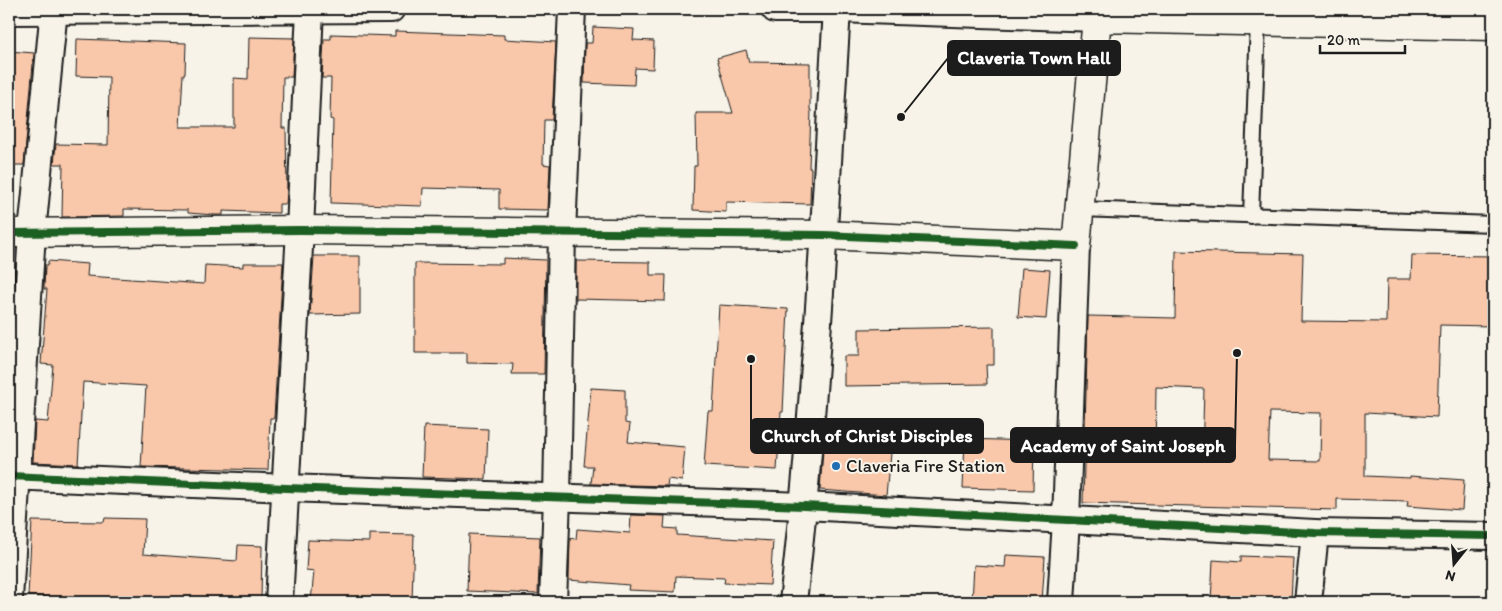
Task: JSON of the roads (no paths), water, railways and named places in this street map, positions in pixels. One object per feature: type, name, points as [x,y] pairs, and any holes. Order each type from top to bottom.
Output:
[{"type":"street","points":[[9,11],[54,9],[391,9]]},
{"type":"street","points":[[9,599],[20,233],[54,9]]},
{"type":"street","points":[[279,602],[300,230],[310,9]]},
{"type":"street","points":[[553,602],[562,232],[572,9]]},
{"type":"street","points":[[775,9],[1098,13],[1258,21],[1493,26]]},
{"type":"street","points":[[793,602],[804,506],[824,235],[837,9]]},
{"type":"street","points":[[1061,602],[1066,520],[1076,246],[1098,13]]},
{"type":"street","points":[[20,233],[300,230],[824,235],[1076,246]]},
{"type":"street","points":[[13,476],[286,488],[804,506],[1315,532],[1493,536]]},
{"type":"street","points":[[1308,602],[1315,532]]},
{"type":"lane","points":[[1251,216],[1258,21]]},
{"type":"lane","points":[[1080,209],[1493,224]]},
{"type":"place","name":"Claveria Town Hall","points":[[901,117]]},
{"type":"place","name":"Academy of Saint Joseph","points":[[1237,353]]},
{"type":"place","name":"Church of Christ Disciples","points":[[751,359]]},
{"type":"place","name":"Claveria Fire Station","points":[[836,466]]}]
